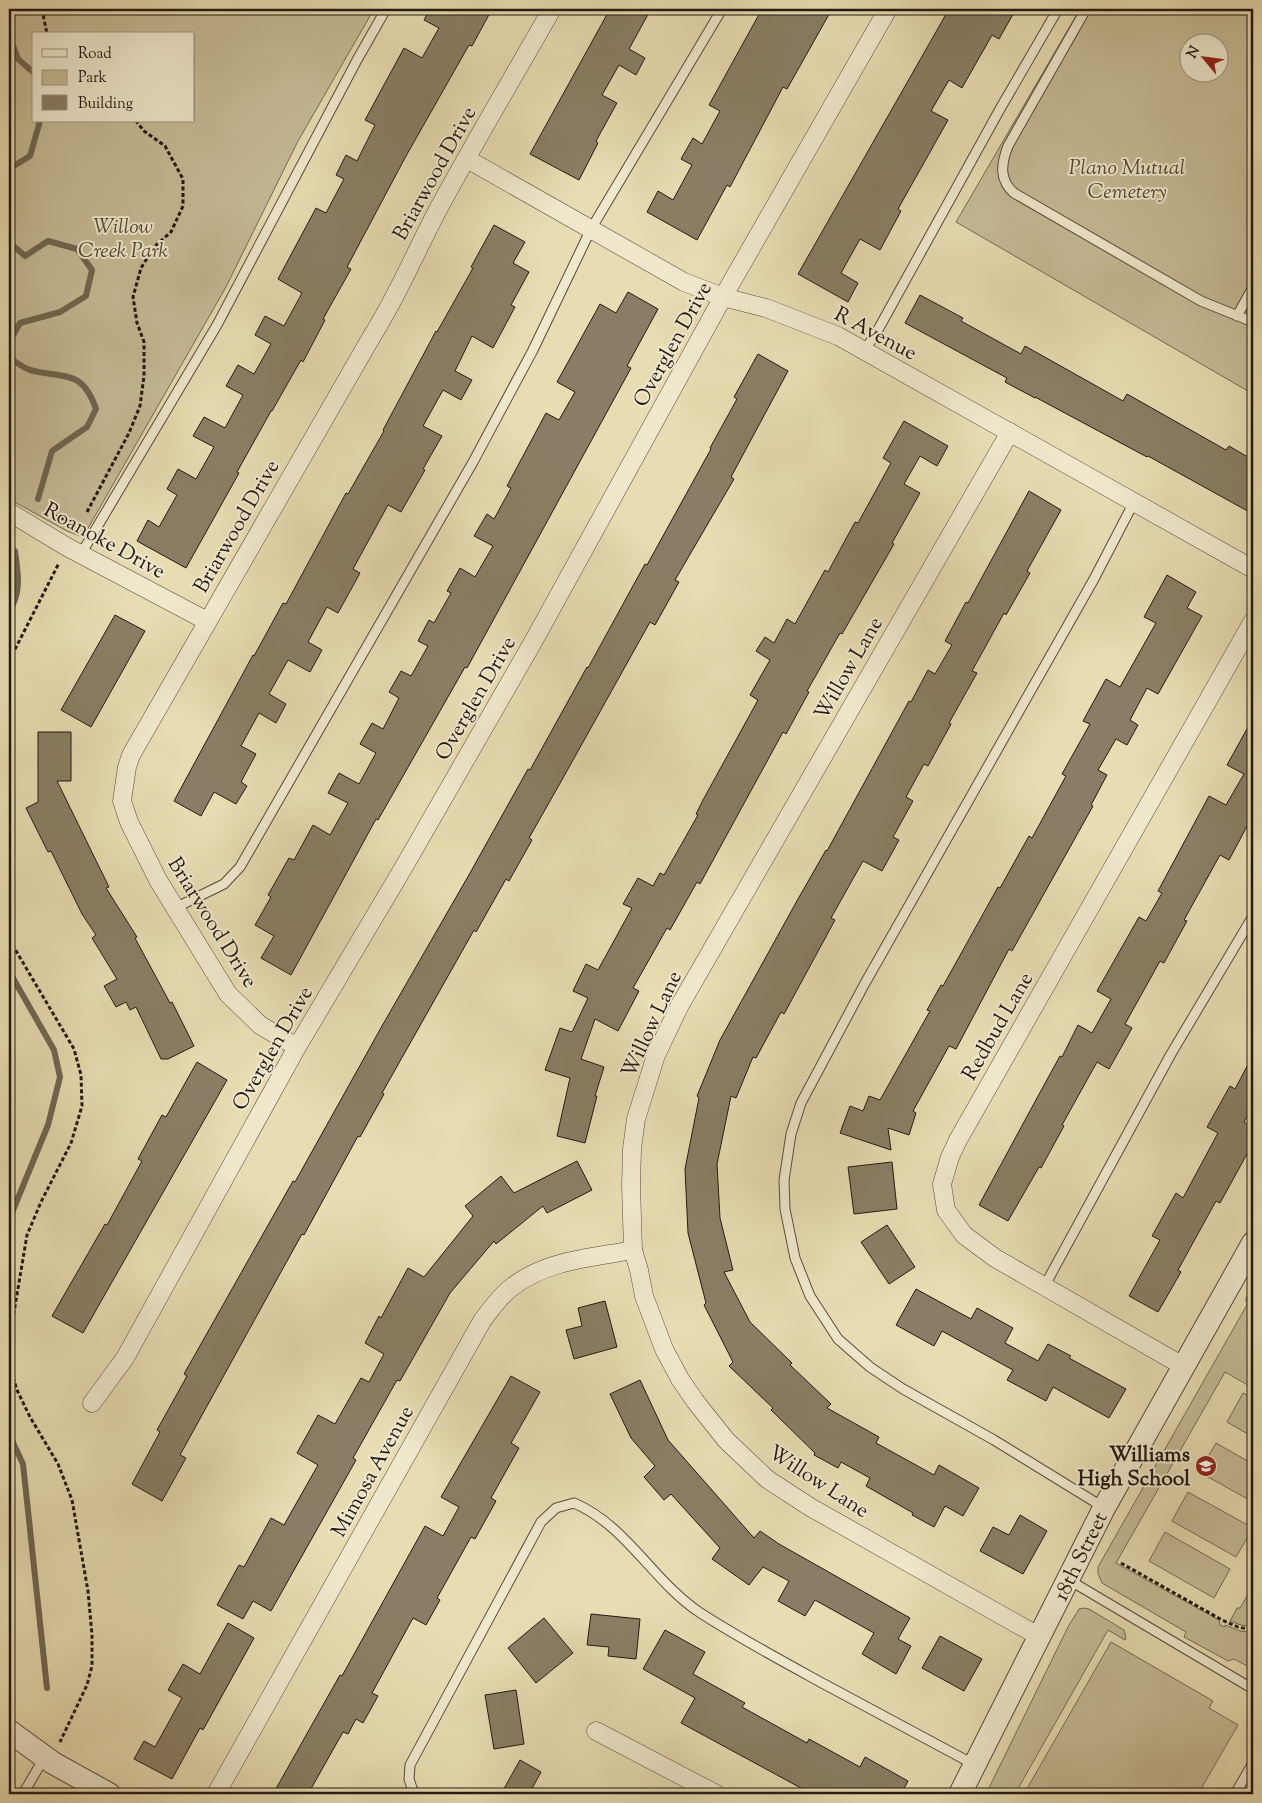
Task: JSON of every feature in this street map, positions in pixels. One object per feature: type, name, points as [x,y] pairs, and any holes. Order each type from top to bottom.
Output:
[{"type":"street","name":"Briarwood Drive","points":[[297,1047],[260,1025],[228,994],[158,880],[129,822],[122,801],[124,782],[131,755],[391,305],[437,213],[552,9]]},
{"type":"street","name":"Overglen Drive","points":[[92,1404],[125,1358],[297,1047],[405,865],[532,642],[723,297],[888,9]]},
{"type":"street","name":"R Avenue","points":[[467,159],[684,282],[723,297],[766,308],[838,336],[1253,569]]},
{"type":"street","name":"Willow Lane","points":[[1010,432],[680,1005],[656,1055],[636,1119],[630,1185],[633,1250],[644,1296],[664,1349],[680,1379],[726,1440],[766,1480],[810,1507],[1040,1636]]},
{"type":"street","name":"Roanoke Drive","points":[[9,512],[74,550],[207,621]]},
{"type":"street","name":"Redbud Lane","points":[[1183,1366],[995,1258],[964,1235],[946,1210],[942,1184],[958,1140],[1253,621]]},
{"type":"street","name":"18th Street","points":[[960,1794],[1104,1508],[1253,1243]]},
{"type":"street","name":"Mimosa Avenue","points":[[216,1794],[472,1338],[496,1302],[511,1287],[532,1274],[558,1263],[633,1250]]},
{"type":"street","points":[[9,1731],[49,1760],[109,1794]]},
{"type":"street","points":[[596,1731],[716,1794]]},
{"type":"lane","points":[[74,550],[216,324],[386,9]]},
{"type":"lane","points":[[175,908],[224,884],[240,867],[473,462],[533,350],[591,229],[722,9]]},
{"type":"lane","points":[[864,350],[874,337],[1000,109],[1058,9]]},
{"type":"lane","points":[[1086,9],[1008,146],[1002,166],[1003,178],[1007,187],[1014,193],[1201,301],[1253,322]]},
{"type":"lane","points":[[1237,316],[1253,287]]},
{"type":"lane","points":[[1104,1508],[1002,1445],[903,1389],[870,1367],[838,1339],[810,1296],[795,1258],[785,1209],[784,1180],[791,1134],[801,1103],[864,986],[1090,587],[1134,502]]},
{"type":"lane","points":[[1044,1287],[1171,1054],[1253,916]]},
{"type":"lane","points":[[417,1794],[413,1791],[409,1779],[410,1765],[440,1705],[541,1522],[556,1508],[574,1503],[590,1510],[608,1522],[663,1580],[698,1610],[779,1659],[974,1765]]},
{"type":"lane","points":[[1069,1580],[1253,1689]]},
{"type":"lane","points":[[23,1794],[49,1760]]},
{"type":"lane","points":[[1235,1794],[1253,1764]]},
{"type":"path","points":[[42,9],[47,32]]},
{"type":"path","points":[[9,661],[74,550],[140,406],[144,376],[144,342],[137,323],[134,298],[141,268],[154,247],[171,232],[183,206],[183,179],[165,146],[144,131],[137,122]]},
{"type":"path","points":[[9,939],[74,1049],[81,1074],[82,1106],[71,1143],[58,1172],[41,1202],[27,1235],[10,1336],[9,1360]]},
{"type":"path","points":[[9,1365],[17,1390],[30,1417],[58,1464],[72,1500],[88,1591],[92,1635],[92,1666],[87,1685],[75,1712],[49,1760]]},
{"type":"path","points":[[1120,1562],[1222,1620],[1238,1627],[1253,1630]]},
{"type":"green space","name":"Willow Creek Park","points":[[9,9],[374,9],[298,141],[226,287],[83,537],[67,531],[9,499]]},
{"type":"green space","name":"Plano Mutual Cemetery","points":[[1080,9],[1253,9],[1253,394],[956,222]]},
{"type":"green space","points":[[1253,1285],[1253,1388],[1225,1372],[1116,1563],[1219,1620],[1220,1625],[1240,1631],[1253,1632],[1253,1669],[1234,1659],[1228,1661],[1184,1637],[1186,1632],[1102,1583],[1098,1567],[1248,1303],[1246,1298]]},
{"type":"green space","points":[[1243,1393],[1253,1398],[1253,1437],[1227,1422]]},
{"type":"green space","points":[[1216,1443],[1253,1464],[1253,1502],[1199,1472]]},
{"type":"green space","points":[[1188,1492],[1253,1528],[1236,1557],[1172,1521]]},
{"type":"green space","points":[[1165,1532],[1230,1569],[1214,1598],[1149,1561]]},
{"type":"green space","points":[[1253,1580],[1253,1627],[1230,1621],[1250,1591],[1250,1585]]},
{"type":"green space","points":[[1079,1609],[1089,1609],[1124,1630],[1125,1640],[1108,1630],[1015,1794],[986,1794],[1068,1627]]},
{"type":"green space","points":[[1111,1642],[1213,1701],[1209,1708],[1238,1725],[1198,1794],[1024,1794]]},
{"type":"building","points":[[430,9],[492,9],[472,46],[469,45],[406,156],[347,267],[351,269],[323,319],[325,320],[303,362],[301,360],[271,411],[186,568],[137,541],[148,520],[159,527],[177,495],[167,489],[178,469],[196,479],[214,447],[193,436],[204,417],[225,428],[243,395],[226,386],[238,365],[254,374],[271,344],[255,335],[265,316],[284,326],[302,293],[278,279],[316,208],[326,213],[344,179],[336,175],[346,155],[357,161],[375,125],[365,120],[404,48],[422,58],[439,28],[424,20]]},
{"type":"building","points":[[610,9],[651,9],[629,49],[645,58],[636,75],[619,65],[602,95],[617,103],[596,141],[598,143],[579,180],[530,154]]},
{"type":"building","points":[[762,9],[832,9],[787,89],[783,87],[730,187],[727,185],[697,240],[647,212],[658,191],[673,200],[692,165],[681,159],[693,138],[702,144],[720,111],[709,105]]},
{"type":"building","points":[[949,9],[1016,9],[999,39],[992,35],[962,88],[949,80],[931,111],[948,120],[898,209],[901,211],[880,250],[860,239],[841,273],[858,283],[848,302],[798,274]]},
{"type":"building","points":[[494,225],[525,242],[513,263],[529,272],[511,305],[515,307],[493,348],[472,336],[455,371],[472,380],[461,400],[443,390],[423,426],[442,436],[401,512],[388,505],[353,569],[360,573],[338,613],[327,607],[308,642],[322,650],[310,672],[288,660],[269,694],[286,704],[276,723],[259,713],[241,746],[256,754],[241,782],[247,786],[236,804],[214,792],[201,816],[174,801],[253,655],[283,603],[286,604],[346,493],[348,494],[384,431],[436,331],[473,268],[471,267]]},
{"type":"building","points":[[628,292],[658,309],[627,366],[631,368],[467,668],[465,667],[378,820],[376,819],[291,975],[261,958],[274,936],[255,925],[271,897],[268,895],[289,858],[294,860],[313,825],[330,835],[348,803],[328,793],[339,773],[359,784],[376,753],[360,744],[372,723],[383,729],[399,698],[389,692],[401,671],[411,676],[428,646],[418,641],[429,620],[434,623],[451,593],[447,591],[460,568],[475,577],[493,546],[474,536],[487,514],[494,519],[511,488],[507,486],[546,413],[559,420],[575,392],[557,382],[600,304],[616,313]]},
{"type":"building","points":[[920,295],[963,318],[961,321],[1021,354],[1025,346],[1123,401],[1127,394],[1226,450],[1229,446],[1253,460],[1253,514],[1148,456],[1005,382],[1007,378],[905,323]]},
{"type":"building","points":[[758,354],[788,371],[731,477],[734,479],[675,580],[679,582],[655,625],[650,622],[529,838],[532,840],[509,881],[506,879],[476,932],[474,930],[382,1093],[384,1094],[360,1137],[358,1136],[304,1235],[302,1234],[180,1455],[186,1458],[162,1501],[132,1484],[160,1432],[157,1430],[187,1376],[184,1374],[293,1181],[295,1182],[528,769],[530,770],[645,564],[647,565],[711,449],[737,399],[734,397]]},
{"type":"building","points":[[904,421],[948,446],[937,466],[920,456],[904,484],[920,493],[892,543],[894,544],[807,691],[809,692],[786,734],[783,732],[700,884],[697,882],[670,930],[667,928],[633,988],[639,991],[618,1031],[595,1019],[581,1059],[604,1067],[595,1096],[597,1096],[585,1143],[557,1136],[570,1078],[545,1070],[560,1028],[572,1032],[588,998],[573,991],[586,964],[598,970],[632,908],[623,904],[638,878],[653,886],[660,873],[664,875],[698,815],[696,814],[703,800],[758,700],[750,695],[770,660],[756,651],[765,637],[774,643],[787,619],[795,624],[825,570],[828,572],[855,522],[858,523],[891,463],[883,458]]},
{"type":"building","points":[[1029,491],[1061,510],[1027,571],[1030,573],[1006,615],[1004,613],[972,671],[977,673],[949,723],[951,724],[928,766],[924,764],[906,797],[913,801],[893,837],[899,840],[882,871],[863,861],[831,918],[835,920],[784,1014],[781,1012],[756,1058],[753,1057],[736,1098],[731,1096],[717,1164],[720,1218],[733,1270],[724,1272],[750,1322],[792,1363],[790,1365],[831,1404],[827,1408],[879,1437],[876,1443],[934,1475],[939,1465],[979,1488],[963,1516],[945,1506],[934,1527],[866,1486],[870,1478],[841,1462],[838,1468],[814,1455],[815,1453],[771,1410],[773,1408],[729,1366],[733,1362],[704,1305],[706,1303],[688,1233],[685,1169],[699,1098],[697,1096],[720,1040],[909,701],[911,702],[928,670],[935,674],[952,645],[945,641],[966,602],[968,603]]},
{"type":"building","points":[[1167,575],[1196,592],[1187,608],[1202,616],[1158,694],[1147,688],[1130,720],[1138,725],[1127,745],[1116,739],[1098,770],[1107,775],[1091,805],[1093,806],[1012,951],[1009,949],[956,1049],[949,1046],[913,1111],[916,1113],[909,1135],[888,1128],[891,1150],[840,1133],[850,1106],[863,1111],[869,1096],[880,1100],[930,1011],[927,1010],[941,985],[943,986],[998,887],[1000,888],[1029,836],[1032,838],[1066,776],[1062,774],[1090,724],[1083,721],[1106,679],[1120,687],[1156,623],[1144,617]]},
{"type":"building","points":[[115,615],[145,631],[91,727],[61,710]]},
{"type":"building","points":[[1253,718],[1253,815],[1229,860],[1220,855],[1184,920],[1187,921],[1164,963],[1160,961],[1125,1024],[1132,1028],[1109,1069],[1097,1062],[1062,1125],[1064,1126],[1041,1168],[1039,1167],[1008,1221],[979,1205],[1078,1025],[1092,1033],[1111,999],[1097,991],[1139,917],[1146,921],[1162,893],[1158,891],[1209,796],[1226,805],[1244,774],[1227,765]]},
{"type":"building","points":[[38,732],[71,732],[71,781],[57,781],[109,887],[106,888],[137,937],[135,938],[170,1003],[172,1002],[194,1046],[168,1059],[161,1059],[136,1007],[130,1010],[126,1002],[116,1007],[104,986],[117,979],[92,938],[96,935],[82,914],[51,851],[48,852],[26,808],[38,802]]},
{"type":"building","points":[[1253,1055],[1253,1105],[1244,1122],[1253,1128],[1253,1143],[1220,1203],[1216,1201],[1178,1270],[1181,1272],[1158,1312],[1129,1296],[1160,1240],[1152,1236],[1176,1193],[1183,1198],[1218,1133],[1207,1127],[1230,1086],[1235,1089]]},
{"type":"building","points":[[197,1062],[227,1080],[83,1333],[52,1316],[105,1224],[107,1225],[142,1161],[138,1159],[162,1115],[166,1117]]},
{"type":"building","points":[[577,1161],[592,1190],[547,1213],[543,1206],[496,1244],[494,1241],[450,1293],[400,1381],[397,1380],[353,1458],[356,1460],[271,1611],[253,1601],[243,1619],[217,1605],[239,1565],[244,1567],[271,1518],[284,1525],[318,1465],[297,1453],[318,1415],[335,1424],[361,1378],[369,1382],[384,1354],[365,1343],[408,1268],[424,1277],[473,1216],[465,1206],[501,1176],[514,1193]]},
{"type":"building","points":[[892,1162],[897,1209],[854,1214],[848,1167]]},
{"type":"building","points":[[887,1225],[915,1267],[889,1284],[861,1242]]},
{"type":"building","points":[[916,1289],[971,1319],[977,1308],[1013,1328],[1005,1343],[1038,1361],[1048,1344],[1071,1356],[1069,1358],[1126,1389],[1109,1418],[1053,1387],[1046,1401],[1007,1380],[1013,1370],[942,1331],[934,1346],[896,1325]]},
{"type":"building","points":[[605,1301],[617,1347],[574,1359],[566,1330],[582,1326],[578,1308]]},
{"type":"building","points":[[511,1376],[540,1392],[511,1443],[519,1448],[491,1498],[496,1501],[475,1539],[471,1537],[437,1598],[440,1600],[426,1625],[413,1618],[372,1693],[378,1696],[363,1723],[356,1719],[348,1734],[343,1732],[308,1794],[273,1794],[340,1675],[342,1676],[425,1526],[443,1536],[459,1507],[441,1497]]},
{"type":"building","points":[[640,1380],[668,1440],[754,1538],[760,1531],[779,1544],[910,1618],[898,1639],[911,1646],[896,1674],[862,1654],[874,1633],[815,1600],[805,1616],[778,1601],[789,1581],[763,1567],[749,1585],[712,1559],[720,1548],[671,1494],[664,1500],[644,1477],[655,1466],[631,1438],[610,1394]]},
{"type":"building","points":[[1020,1515],[1047,1531],[1023,1574],[980,1551],[993,1527],[1009,1535]]},
{"type":"building","points":[[591,1614],[640,1619],[636,1659],[608,1656],[609,1647],[587,1645]]},
{"type":"building","points":[[544,1618],[573,1653],[536,1683],[508,1648]]},
{"type":"building","points":[[228,1623],[254,1638],[203,1730],[200,1728],[172,1779],[134,1759],[144,1741],[155,1747],[182,1698],[168,1690],[183,1664],[200,1674]]},
{"type":"building","points":[[665,1630],[705,1652],[693,1674],[745,1703],[742,1707],[807,1743],[809,1739],[860,1767],[865,1757],[908,1781],[901,1794],[812,1794],[681,1723],[695,1698],[643,1669]]},
{"type":"building","points":[[940,1636],[982,1659],[964,1691],[922,1668]]},
{"type":"building","points":[[516,1690],[524,1744],[494,1749],[485,1695]]},
{"type":"building","points":[[520,1760],[541,1772],[529,1794],[501,1794]]},
{"type":"waterway","points":[[9,35],[18,59],[32,71]]},
{"type":"waterway","points":[[9,169],[30,156],[40,122]]},
{"type":"waterway","points":[[9,242],[25,256],[48,241],[77,249],[92,270],[86,296],[60,312],[20,323],[11,339],[10,358],[30,370],[62,375],[78,381],[90,396],[96,409],[87,427],[52,451],[38,499]]},
{"type":"waterway","points":[[9,612],[16,597],[18,582],[15,551]]},
{"type":"waterway","points":[[9,971],[54,1050],[60,1077],[48,1125],[9,1220]]},
{"type":"waterway","points":[[9,1434],[23,1464],[47,1688]]},
{"type":"place","name":"Williams High School","points":[[1206,1466]]}]
